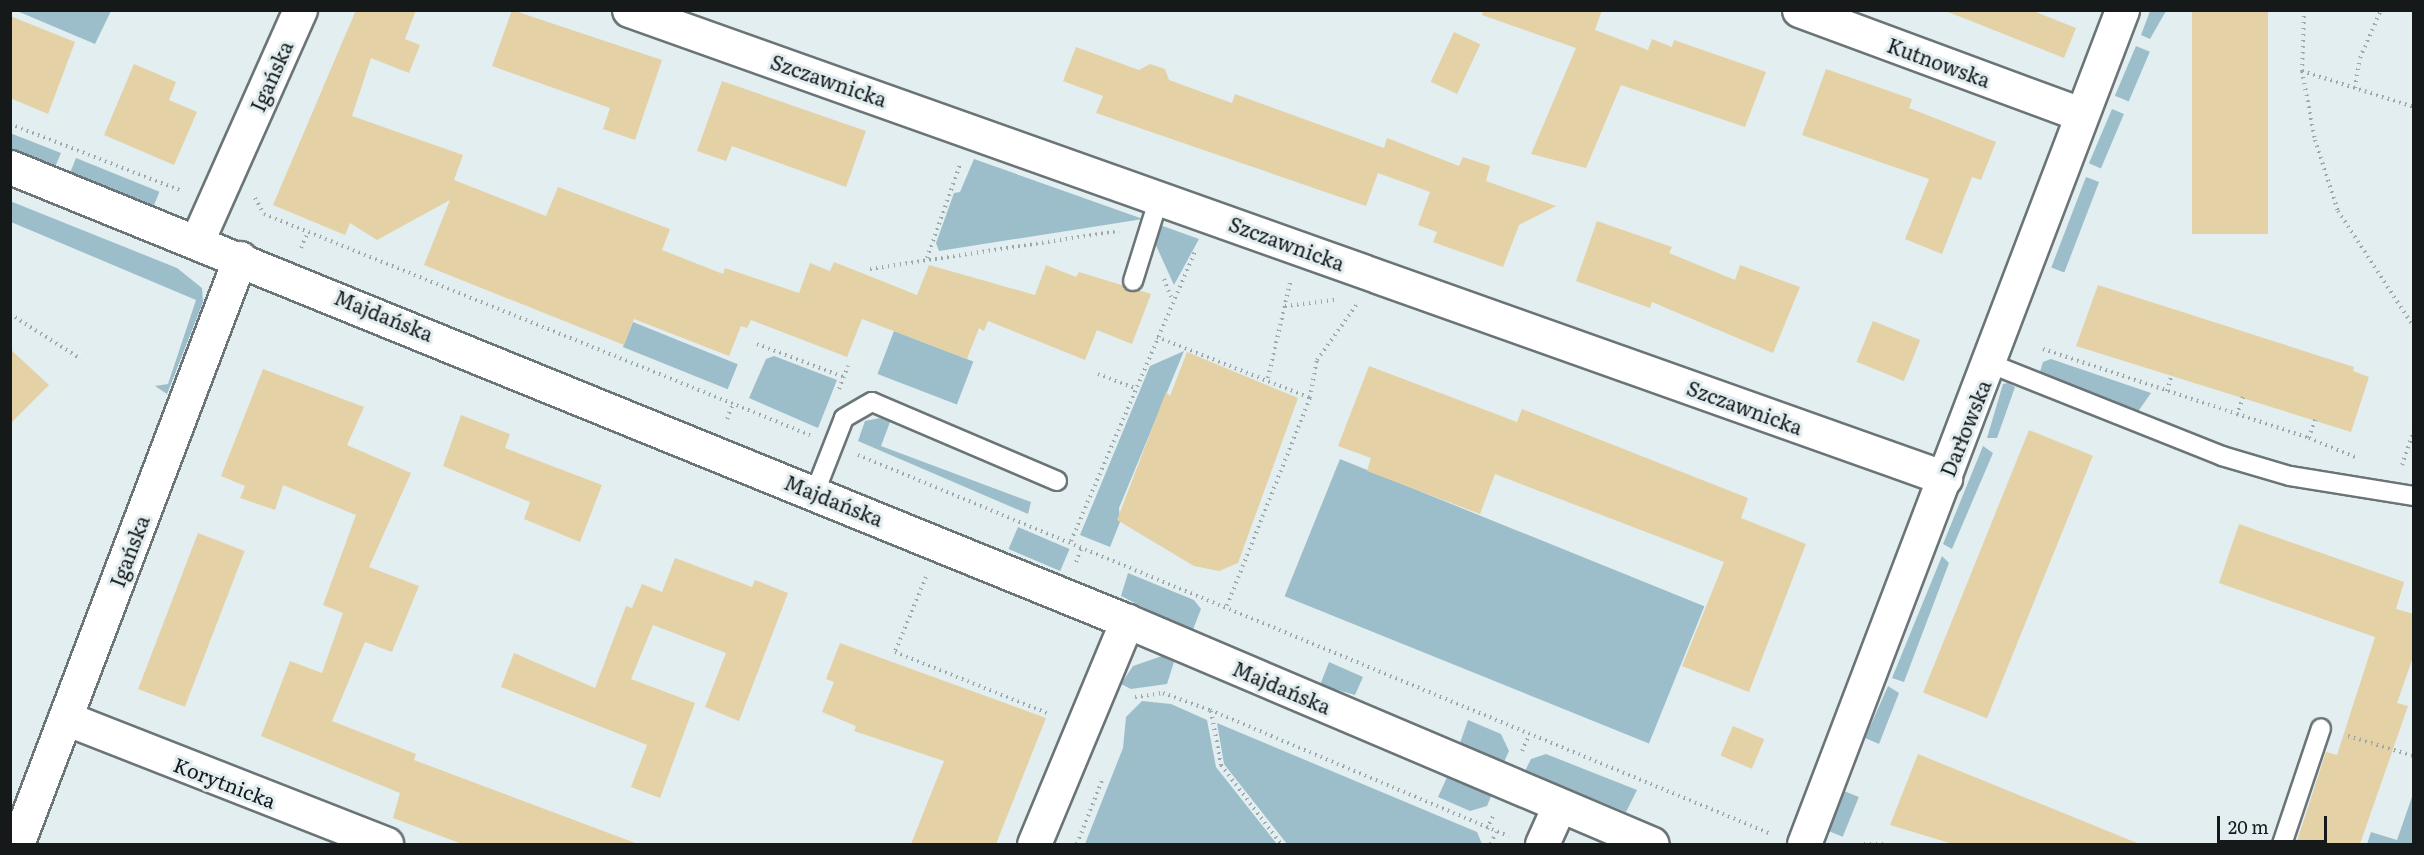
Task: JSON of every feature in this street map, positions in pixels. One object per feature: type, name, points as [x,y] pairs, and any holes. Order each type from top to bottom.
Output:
[{"type":"street","name":"Igańska","points":[[197,241],[300,10]]},
{"type":"street","name":"Szczawnicka","points":[[629,10],[1160,195],[1945,478]]},
{"type":"street","name":"Kutnowska","points":[[1799,10],[2080,114]]},
{"type":"street","name":"Darłowska","points":[[1804,844],[1991,364],[2080,114],[2122,10]]},
{"type":"street","name":"Majdańska","points":[[10,167],[815,492],[1127,621],[1652,844]]},
{"type":"street","name":"Igańska","points":[[17,844],[240,258]]},
{"type":"street","points":[[1034,844],[1127,621]]},
{"type":"street","name":"Korytnicka","points":[[65,718],[386,844]]},
{"type":"street","points":[[1529,841],[1559,806]]},
{"type":"lane","points":[[1133,281],[1160,195]]},
{"type":"lane","points":[[1991,364],[2222,456],[2290,476],[2414,496]]},
{"type":"lane","points":[[815,492],[844,418],[872,402],[1057,481]]},
{"type":"lane","points":[[2282,844],[2321,728]]},
{"type":"path","points":[[2304,10],[2302,71],[2316,140],[2338,212],[2414,327]]},
{"type":"path","points":[[2355,88],[2360,58],[2381,10]]},
{"type":"path","points":[[2302,71],[2414,107]]},
{"type":"path","points":[[10,124],[180,191],[193,191],[211,170],[252,193],[264,214],[1071,541],[1761,831]]},
{"type":"path","points":[[927,258],[961,161]]},
{"type":"path","points":[[870,269],[927,258],[1150,227]]},
{"type":"path","points":[[1071,541],[1134,388],[1198,246]]},
{"type":"path","points":[[1268,378],[1292,276]]},
{"type":"path","points":[[1227,606],[1310,398],[1317,360],[1358,297],[1285,306]]},
{"type":"path","points":[[10,315],[81,358]]},
{"type":"path","points":[[1157,337],[1268,378],[1310,398]]},
{"type":"path","points":[[757,344],[844,377]]},
{"type":"path","points":[[2043,349],[2346,451],[2362,463]]},
{"type":"path","points":[[1098,374],[1134,388]]},
{"type":"path","points":[[2167,391],[2172,374]]},
{"type":"path","points":[[2237,414],[2243,397]]},
{"type":"path","points":[[2309,438],[2315,420]]},
{"type":"path","points":[[2399,475],[2414,430]]},
{"type":"path","points":[[930,565],[895,652],[1060,719]]},
{"type":"path","points":[[1126,702],[1163,693],[1210,710],[1496,832],[1529,841]]},
{"type":"path","points":[[1210,710],[1221,765],[1281,844]]},
{"type":"path","points":[[2321,728],[2414,756]]},
{"type":"path","points":[[1491,844],[1496,832]]},
{"type":"path","points":[[1863,844],[1884,844]]},
{"type":"shaded area","points":[[111,10],[95,44],[17,11]]},
{"type":"shaded area","points":[[2150,11],[2166,11],[2150,39],[2141,35]]},
{"type":"shaded area","points":[[2136,46],[2150,52],[2129,102],[2115,96]]},
{"type":"shaded area","points":[[2112,109],[2124,114],[2101,168],[2089,163]]},
{"type":"shaded area","points":[[10,133],[61,153],[55,167],[11,149]]},
{"type":"shaded area","points":[[76,158],[159,192],[154,206],[70,172]]},
{"type":"shaded area","points":[[974,159],[1143,219],[939,251],[936,243],[954,193],[960,192]]},
{"type":"shaded area","points":[[2086,177],[2099,182],[2064,273],[2051,268]]},
{"type":"shaded area","points":[[10,201],[177,268],[202,288],[203,302],[167,394],[155,386],[168,384],[196,300],[11,222]]},
{"type":"shaded area","points":[[1160,225],[1199,239],[1174,285],[1154,241]]},
{"type":"shaded area","points":[[633,322],[738,364],[728,389],[623,347]]},
{"type":"shaded area","points":[[894,331],[973,361],[957,404],[878,374]]},
{"type":"shaded area","points":[[1184,351],[1119,508],[1120,522],[1110,547],[1080,535],[1150,366]]},
{"type":"shaded area","points":[[774,356],[837,380],[818,428],[749,398],[766,359]]},
{"type":"shaded area","points":[[2051,359],[2151,393],[2137,413],[2039,375],[2043,362]]},
{"type":"shaded area","points":[[2008,383],[2015,387],[1997,438],[1987,438],[2003,384]]},
{"type":"shaded area","points":[[880,418],[890,422],[881,446],[1031,502],[1028,514],[858,441],[865,421]]},
{"type":"shaded area","points":[[1983,446],[1993,453],[1952,549],[1943,544]]},
{"type":"shaded area","points":[[1340,459],[1704,606],[1649,743],[1285,596]]},
{"type":"shaded area","points":[[1018,527],[1070,549],[1060,571],[1009,549]]},
{"type":"shaded area","points":[[1942,556],[1949,563],[1904,682],[1892,678]]},
{"type":"shaded area","points":[[1128,573],[1194,600],[1201,609],[1192,632],[1121,596]]},
{"type":"shaded area","points":[[1162,656],[1174,662],[1167,684],[1131,689],[1121,684],[1133,666]]},
{"type":"shaded area","points":[[1329,662],[1363,677],[1355,695],[1320,685]]},
{"type":"shaded area","points":[[1888,686],[1899,693],[1879,744],[1865,738]]},
{"type":"shaded area","points":[[1142,701],[1171,704],[1207,720],[1216,767],[1277,844],[1085,844],[1123,748],[1126,717]]},
{"type":"shaded area","points":[[1468,720],[1501,734],[1509,751],[1504,762],[1460,743]]},
{"type":"shaded area","points":[[1217,723],[1477,832],[1482,844],[1287,844],[1224,764]]},
{"type":"shaded area","points":[[1546,754],[1637,790],[1626,812],[1525,771],[1531,759]]},
{"type":"shaded area","points":[[1448,775],[1492,794],[1487,806],[1470,811],[1438,797]]},
{"type":"shaded area","points":[[1844,791],[1859,797],[1843,837],[1828,831]]},
{"type":"shaded area","points":[[2413,794],[2413,844],[2367,844],[2371,832],[2397,840]]},
{"type":"building","points":[[356,10],[416,10],[405,39],[420,45],[409,73],[371,58],[352,116],[463,155],[454,180],[546,216],[558,187],[670,229],[662,250],[723,274],[725,268],[799,293],[810,263],[830,271],[834,262],[917,295],[929,265],[1035,295],[1046,265],[1076,277],[1079,272],[1151,294],[1132,344],[1097,330],[1085,360],[988,321],[984,331],[979,328],[967,359],[862,319],[847,357],[751,320],[747,328],[741,326],[729,356],[634,319],[624,345],[424,265],[450,200],[377,240],[350,223],[345,235],[273,205]]},
{"type":"building","points":[[512,10],[662,60],[635,140],[603,129],[610,108],[492,66]]},
{"type":"building","points":[[1483,10],[1602,10],[1595,30],[1648,50],[1652,39],[1672,47],[1674,40],[1766,72],[1745,127],[1621,85],[1586,168],[1531,154],[1576,48],[1482,15]]},
{"type":"building","points":[[1943,10],[2031,10],[2076,28],[2064,58]]},
{"type":"building","points":[[2192,10],[2268,10],[2268,234],[2192,234]]},
{"type":"building","points":[[10,16],[75,42],[48,114],[10,98]]},
{"type":"building","points":[[1454,32],[1480,44],[1457,94],[1431,82]]},
{"type":"building","points":[[1076,47],[1139,70],[1150,64],[1165,69],[1169,80],[1232,103],[1235,94],[1384,148],[1387,138],[1459,166],[1463,157],[1490,166],[1486,181],[1556,206],[1519,225],[1503,267],[1433,242],[1437,232],[1418,225],[1430,192],[1378,173],[1366,206],[1096,113],[1103,96],[1063,81]]},
{"type":"building","points":[[134,64],[176,82],[169,100],[197,112],[174,165],[104,135]]},
{"type":"building","points":[[1826,69],[1912,99],[1909,108],[1996,142],[1981,180],[1972,177],[1942,254],[1905,239],[1929,179],[1802,135]]},
{"type":"building","points":[[722,81],[866,131],[846,187],[732,146],[726,161],[697,151]]},
{"type":"building","points":[[1597,221],[1672,247],[1669,253],[1735,280],[1740,265],[1800,287],[1773,353],[1652,302],[1650,308],[1576,281]]},
{"type":"building","points":[[2098,285],[2354,367],[2353,371],[2369,377],[2351,432],[2076,346]]},
{"type":"building","points":[[1873,321],[1920,340],[1904,381],[1857,362]]},
{"type":"building","points":[[10,349],[49,385],[10,424]]},
{"type":"building","points":[[1187,352],[1298,398],[1238,563],[1219,571],[1194,566],[1117,520],[1166,392],[1170,396]]},
{"type":"building","points":[[1369,366],[1517,422],[1522,409],[1748,498],[1741,518],[1806,544],[1749,692],[1682,666],[1724,562],[1495,474],[1480,514],[1367,471],[1371,458],[1338,446]]},
{"type":"building","points":[[263,369],[364,407],[347,445],[411,473],[369,567],[419,586],[392,652],[365,642],[332,721],[416,754],[414,760],[638,844],[462,844],[393,818],[400,793],[261,736],[290,661],[322,673],[343,613],[323,605],[356,515],[283,485],[275,510],[240,498],[245,486],[221,476]]},
{"type":"building","points":[[461,415],[510,434],[505,448],[602,485],[580,542],[524,519],[530,502],[443,466]]},
{"type":"building","points":[[2029,430],[2093,456],[1987,718],[1923,692]]},
{"type":"building","points":[[2239,524],[2404,582],[2396,609],[2414,614],[2414,654],[2397,703],[2408,706],[2360,844],[2296,844],[2326,752],[2337,755],[2375,637],[2219,583]]},
{"type":"building","points":[[198,533],[245,551],[185,707],[138,689]]},
{"type":"building","points":[[675,558],[752,587],[755,580],[788,593],[739,721],[705,707],[726,653],[653,625],[631,679],[695,703],[660,798],[631,787],[647,745],[501,687],[514,653],[595,688],[626,606],[632,608],[642,584],[662,592]]},
{"type":"building","points":[[840,643],[1046,718],[996,844],[911,844],[944,761],[854,731],[856,726],[822,712],[834,682],[826,679]]},
{"type":"building","points":[[1733,726],[1764,739],[1752,769],[1720,755]]},
{"type":"building","points":[[1918,754],[2137,844],[1953,844],[1890,825]]}]
